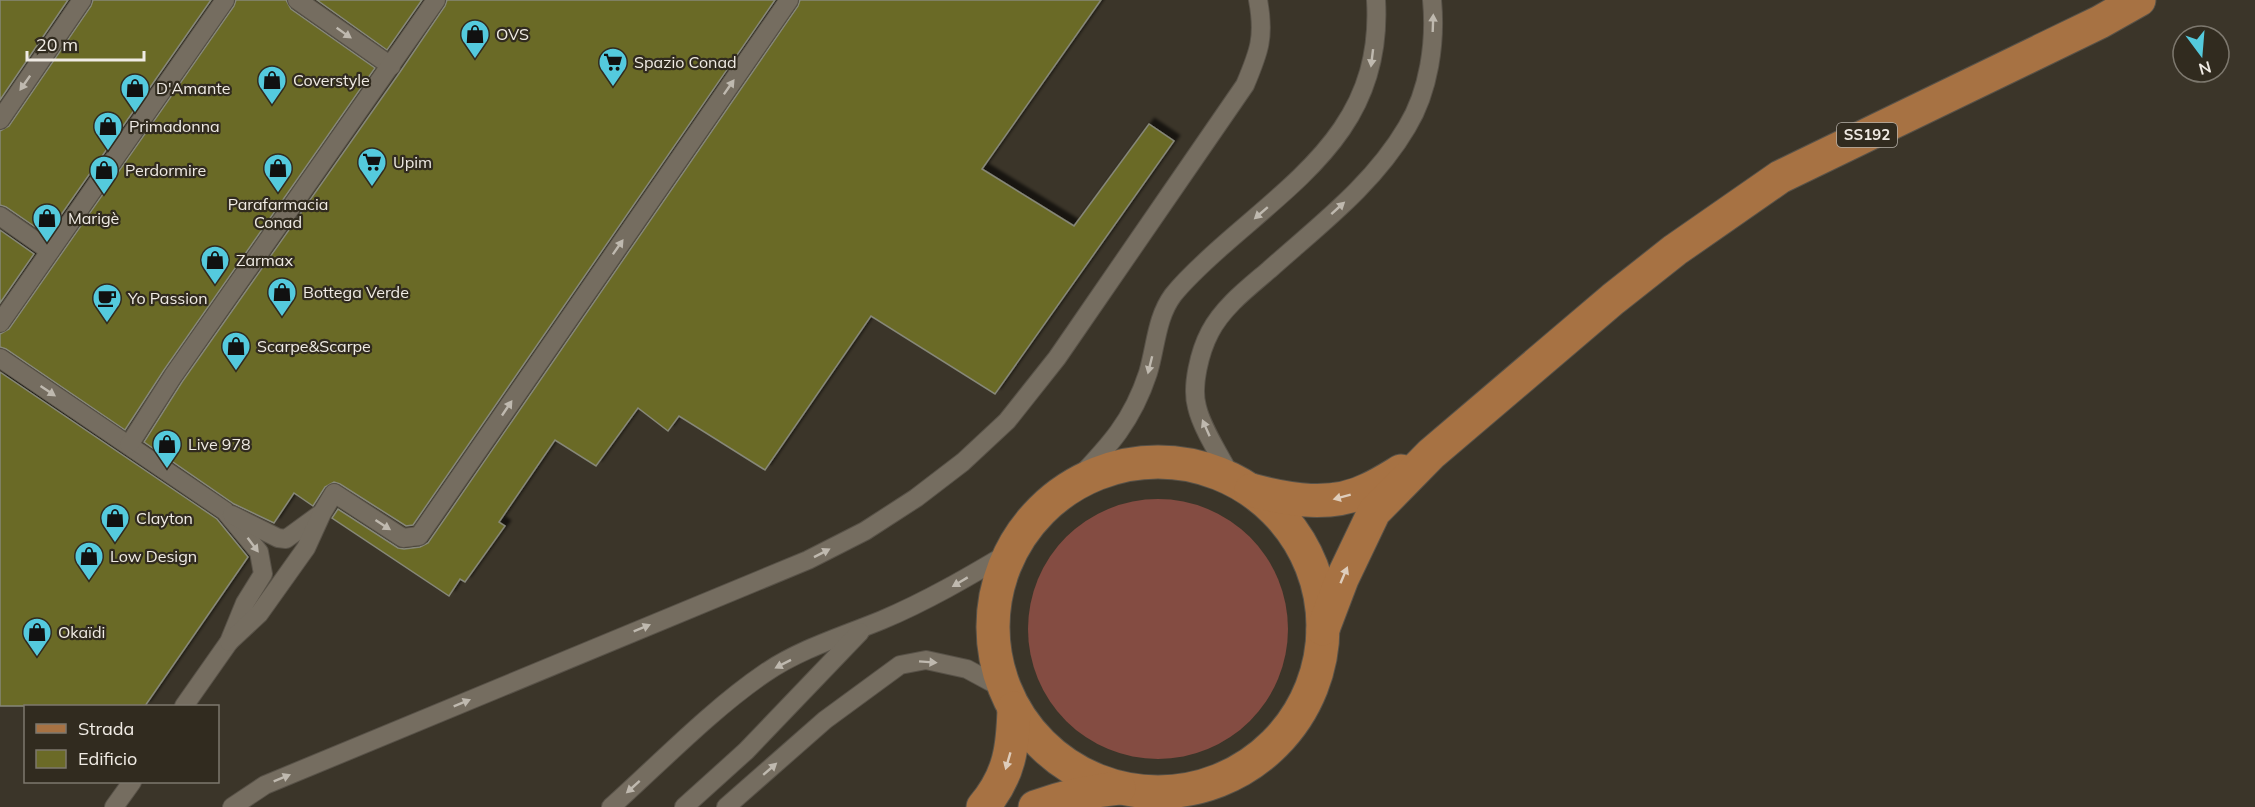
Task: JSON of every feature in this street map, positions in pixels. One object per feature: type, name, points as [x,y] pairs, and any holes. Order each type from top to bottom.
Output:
[{"type":"main road","name":"SS192","points":[[1431,454],[1613,299],[1675,250],[1780,177],[2079,32],[2139,0]]},
{"type":"main road","points":[[983,807],[992,796],[1007,768],[1013,743],[1009,698],[995,655],[992,620],[998,585],[1010,552],[1026,527],[1046,506],[1069,488],[1094,474],[1150,462],[1207,469],[1277,496],[1332,500],[1367,490],[1431,454]]},
{"type":"main road","points":[[1323,629],[1342,579],[1374,512],[1431,454]]},
{"type":"main road","points":[[1009,698],[1029,731],[1049,751],[1071,768],[1096,780],[1124,788],[1169,791],[1192,788],[1230,775],[1258,758],[1292,722],[1305,701],[1315,678],[1321,654],[1323,629],[1321,601],[1304,549],[1289,526],[1270,506],[1241,484]]},
{"type":"main road","points":[[1035,807],[1063,796],[1094,790],[1124,788]]},
{"type":"lane","points":[[0,120],[82,0]]},
{"type":"lane","points":[[0,323],[225,0]]},
{"type":"lane","points":[[297,0],[391,66]]},
{"type":"lane","points":[[129,445],[180,367],[436,0]]},
{"type":"lane","points":[[185,705],[229,642],[259,614],[306,548],[334,493],[403,537],[419,536],[789,0]]},
{"type":"lane","points":[[232,807],[265,785],[808,560],[865,531],[916,498],[953,469],[1007,421],[1057,358],[1245,85],[1260,51],[1261,18],[1258,0]]},
{"type":"lane","points":[[1069,488],[1115,440],[1136,405],[1148,371],[1160,320],[1172,297],[1192,273],[1308,171],[1334,142],[1354,112],[1372,66],[1377,14],[1376,0]]},
{"type":"lane","points":[[1241,484],[1212,441],[1197,407],[1195,379],[1210,332],[1229,305],[1361,187],[1394,148],[1409,125],[1421,96],[1430,59],[1434,20],[1432,0]]},
{"type":"lane","points":[[0,216],[50,251]]},
{"type":"lane","points":[[0,358],[225,511],[278,538],[286,539],[322,513]]},
{"type":"lane","points":[[225,511],[259,552],[262,565],[262,574],[245,603],[229,642]]},
{"type":"lane","points":[[611,807],[717,711],[766,672],[818,646],[949,589],[1010,552]]},
{"type":"lane","points":[[684,807],[746,751],[866,627]]},
{"type":"lane","points":[[726,807],[825,720],[900,665],[926,660],[967,669],[1009,698]]},
{"type":"lane","points":[[114,807],[131,783]]},
{"type":"shaded area","points":[[1145,499],[1171,499],[1196,504],[1219,514],[1241,528],[1259,546],[1273,568],[1283,591],[1288,629],[1283,667],[1273,690],[1259,712],[1241,730],[1219,744],[1196,754],[1171,759],[1145,759],[1120,754],[1097,744],[1075,730],[1057,712],[1043,690],[1033,667],[1028,642],[1028,616],[1033,591],[1043,568],[1057,546],[1075,528],[1097,514],[1120,504]]},
{"type":"building","points":[[0,0],[68,0],[0,100]]},
{"type":"building","points":[[93,0],[211,0],[47,235],[0,205],[0,131],[9,126]]},
{"type":"building","points":[[236,0],[286,0],[291,9],[375,68],[164,370],[125,430],[0,347],[0,334],[9,329]]},
{"type":"building","points":[[317,0],[422,0],[387,50]]},
{"type":"building","points":[[447,0],[775,0],[413,525],[406,526],[334,482],[325,487],[313,506],[294,493],[274,523],[234,504],[144,442],[182,382],[400,72]]},
{"type":"building","points":[[800,0],[1101,0],[982,169],[1074,226],[1149,124],[1174,141],[995,394],[871,316],[765,470],[679,416],[668,431],[638,408],[596,466],[555,440],[499,522],[505,526],[465,582],[460,579],[449,596],[332,518],[338,509],[398,548],[420,547],[428,543]]},
{"type":"building","points":[[0,230],[34,254],[0,303]]},
{"type":"building","points":[[0,372],[217,519],[248,557],[146,705],[0,706]]},
{"type":"place","name":"OVS","points":[[475,60]]},
{"type":"place","name":"Spazio Conad","points":[[613,88]]},
{"type":"place","name":"Coverstyle","points":[[272,106]]},
{"type":"place","name":"D'Amante","points":[[135,114]]},
{"type":"place","name":"Primadonna","points":[[108,152]]},
{"type":"place","name":"Upim","points":[[372,188]]},
{"type":"place","name":"Parafarmacia Conad","points":[[278,194]]},
{"type":"place","name":"Perdormire","points":[[104,196]]},
{"type":"place","name":"Marigè","points":[[47,244]]},
{"type":"place","name":"Zarmax","points":[[215,286]]},
{"type":"place","name":"Bottega Verde","points":[[282,318]]},
{"type":"place","name":"Yo Passion","points":[[107,324]]},
{"type":"place","name":"Scarpe&Scarpe","points":[[236,372]]},
{"type":"place","name":"Live 978","points":[[167,470]]},
{"type":"place","name":"Clayton","points":[[115,544]]},
{"type":"place","name":"Low Design","points":[[89,582]]},
{"type":"place","name":"Okaïdi","points":[[37,658]]}]
